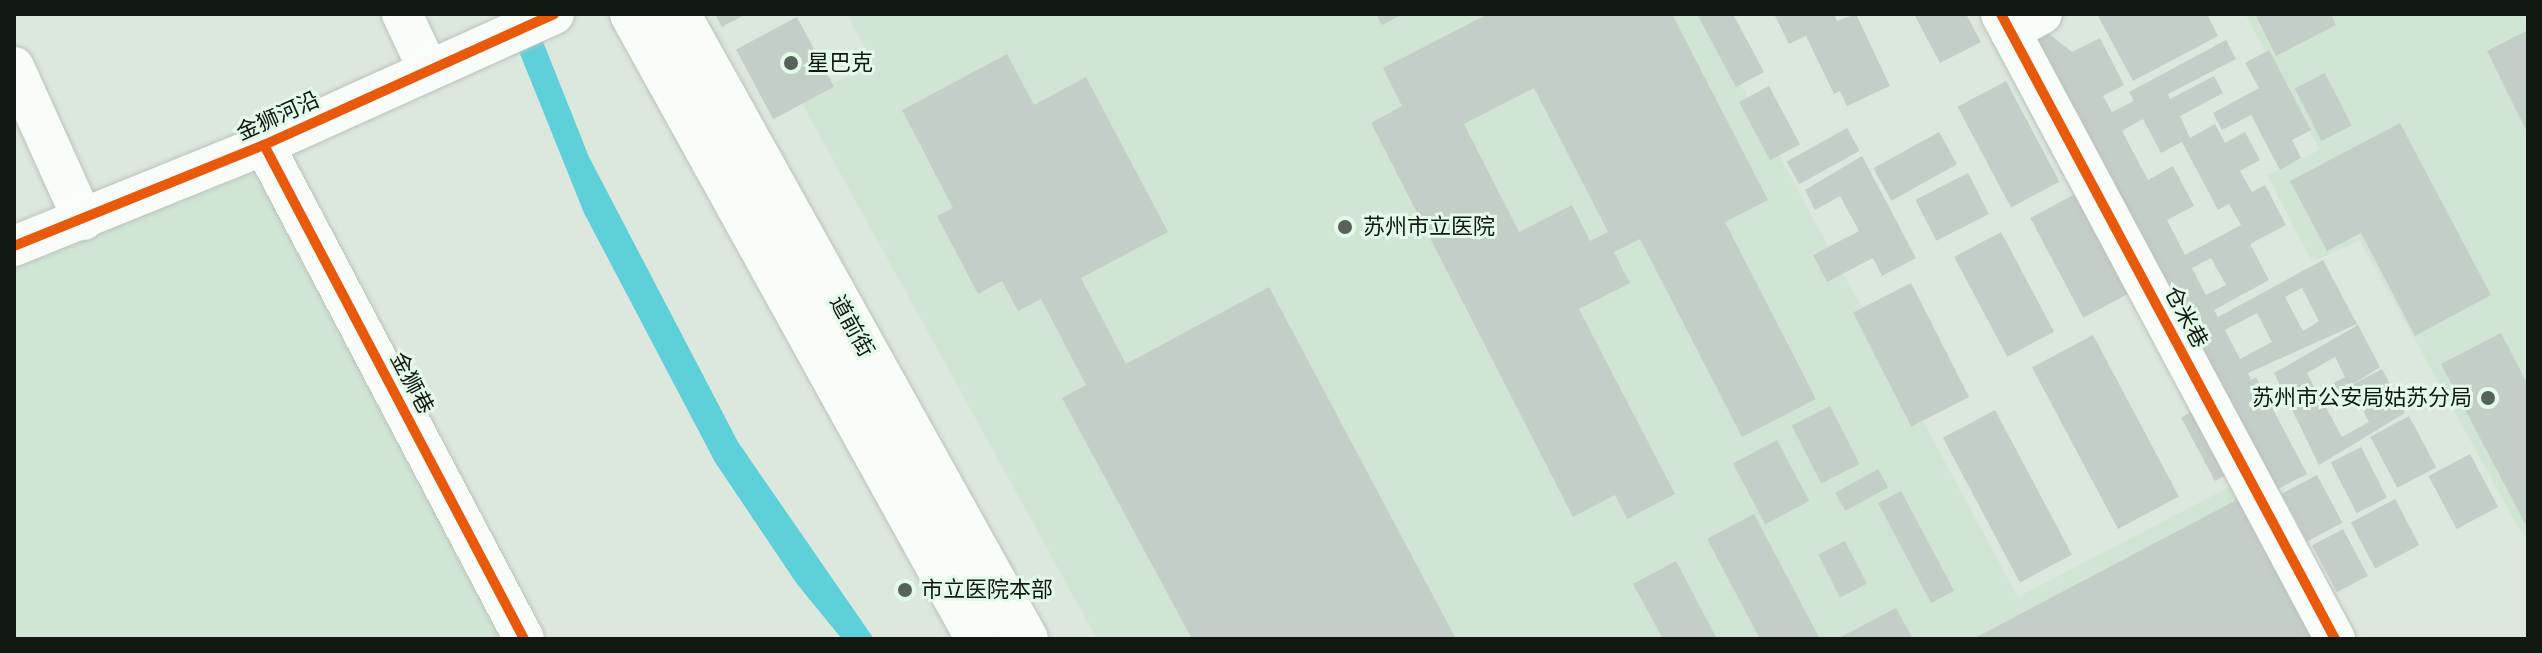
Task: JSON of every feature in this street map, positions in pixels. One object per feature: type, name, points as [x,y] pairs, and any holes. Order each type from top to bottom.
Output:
[{"type":"main road","name":"道前街","points":[[632,14],[978,639]]},
{"type":"main road","name":"道前街","points":[[678,14],[1026,639]]},
{"type":"street","points":[[402,14],[428,69]]},
{"type":"street","name":"仓米巷","points":[[2018,20],[2335,639]]},
{"type":"street","name":"金狮河沿","points":[[14,246],[264,145],[533,24]]},
{"type":"street","points":[[14,67],[83,220]]},
{"type":"street","name":"金狮巷","points":[[264,145],[524,639]]},
{"type":"shaded area","name":"苏州市立医院","points":[[847,14],[1703,14],[2018,597],[2237,483],[2313,639],[1097,639],[800,100],[873,63]]},
{"type":"shaded area","name":"苏州市公安局姑苏分局","points":[[2245,14],[2528,14],[2528,534],[2523,536],[2360,240],[2312,262],[2267,175],[2320,150]]},
{"type":"shaded area","points":[[259,170],[506,639],[14,639],[14,266]]},
{"type":"water","points":[[504,14],[532,14],[589,157],[738,442],[874,639],[842,639],[797,584],[715,462],[584,213]]},
{"type":"building","points":[[715,14],[746,14],[722,27]]},
{"type":"building","points":[[1376,14],[1403,14],[1382,25]]},
{"type":"building","points":[[1488,14],[1672,14],[1768,200],[1725,222],[1816,399],[1742,437],[1640,239],[1614,252],[1630,283],[1579,309],[1675,494],[1627,519],[1615,495],[1573,517],[1371,123],[1402,106],[1383,68]],"holes":[[[1534,88],[1608,232],[1590,241],[1572,205],[1519,232],[1464,124]]]},
{"type":"building","points":[[1697,14],[1733,14],[1764,72],[1736,87]]},
{"type":"building","points":[[1774,14],[1834,14],[1837,21],[1856,14],[1890,86],[1847,106],[1840,91],[1834,94],[1806,36],[1789,44]]},
{"type":"building","points":[[1914,14],[1966,14],[1981,42],[1940,63]]},
{"type":"building","points":[[2097,14],[2207,14],[2218,36],[2133,81]]},
{"type":"building","points":[[2255,14],[2331,14],[2336,25],[2276,56]]},
{"type":"building","points":[[797,17],[834,87],[773,119],[736,49]]},
{"type":"building","points":[[2044,30],[2072,52],[2100,38],[2124,85],[2103,96],[2112,112],[2134,101],[2129,92],[2226,40],[2236,59],[2168,94],[2170,99],[2214,76],[2223,93],[2180,116],[2190,138],[2215,124],[2225,143],[2245,132],[2260,160],[2240,171],[2252,192],[2265,185],[2286,225],[2250,244],[2269,280],[2214,310],[2218,317],[2323,260],[2357,324],[2248,373],[2251,380],[2256,377],[2307,474],[2274,491],[2076,111],[2022,41]],"holes":[[[2143,119],[2161,153],[2182,142],[2218,210],[2229,204],[2241,225],[2185,255],[2167,220],[2194,206],[2173,166],[2148,180],[2122,131]],[[2211,258],[2226,285],[2206,295],[2192,268]],[[2302,288],[2319,321],[2303,331],[2285,297]],[[2257,313],[2272,342],[2240,359],[2225,330]]]},
{"type":"building","points":[[2528,30],[2528,134],[2487,51]]},
{"type":"building","points":[[2269,50],[2311,130],[2292,140],[2301,158],[2280,170],[2251,115],[2222,130],[2213,113],[2259,88],[2245,63]]},
{"type":"building","points":[[1007,54],[1034,105],[1086,77],[1168,232],[1081,278],[1126,364],[1269,287],[1456,639],[1192,639],[1062,398],[1086,385],[1041,299],[1018,311],[1002,281],[978,294],[937,216],[953,208],[902,110]]},
{"type":"building","points":[[2325,73],[2352,126],[2321,141],[2295,88]]},
{"type":"building","points":[[2006,81],[2060,182],[2011,207],[1957,107]]},
{"type":"building","points":[[1769,86],[1800,144],[1770,160],[1739,102]]},
{"type":"building","points":[[2400,123],[2491,295],[2415,336],[2361,233],[2327,251],[2290,181]]},
{"type":"building","points":[[1847,128],[1860,151],[1799,184],[1787,161]]},
{"type":"building","points":[[1939,132],[1957,164],[1891,201],[1873,168]]},
{"type":"building","points":[[1862,156],[1916,258],[1882,276],[1873,258],[1827,282],[1813,255],[1859,231],[1840,196],[1815,210],[1805,190]]},
{"type":"building","points":[[1968,173],[1989,214],[1936,241],[1915,200]]},
{"type":"building","points":[[2077,193],[2130,293],[2083,318],[2030,218]]},
{"type":"building","points":[[2001,232],[2054,332],[2007,357],[1954,257]]},
{"type":"building","points":[[1911,283],[1969,397],[1911,427],[1853,313]]},
{"type":"building","points":[[2358,325],[2380,367],[2350,386],[2382,369],[2405,413],[2319,465],[2274,373]],"holes":[[[2335,357],[2345,377],[2317,392],[2307,373]],[[2352,390],[2369,422],[2342,437],[2324,404]]]},
{"type":"building","points":[[2501,333],[2528,385],[2528,529],[2441,364]]},
{"type":"building","points":[[2093,335],[2179,497],[2118,529],[2032,367]]},
{"type":"building","points":[[1830,406],[1860,464],[1821,483],[1792,426]]},
{"type":"building","points":[[2197,409],[2231,473],[2215,481],[2181,417]]},
{"type":"building","points":[[1995,410],[2072,555],[2020,583],[1943,438]]},
{"type":"building","points":[[2409,416],[2436,467],[2397,488],[2370,437]]},
{"type":"building","points":[[1777,440],[1809,501],[1765,524],[1733,463]]},
{"type":"building","points":[[2361,447],[2387,498],[2357,513],[2331,462]]},
{"type":"building","points":[[2470,454],[2498,507],[2457,529],[2429,476]]},
{"type":"building","points":[[1878,469],[1888,487],[1845,511],[1835,493]]},
{"type":"building","points":[[2317,475],[2342,523],[2307,541],[2282,494]]},
{"type":"building","points":[[1901,491],[1954,591],[1931,603],[1878,503]]},
{"type":"building","points":[[2244,496],[2319,639],[1973,639]]},
{"type":"building","points":[[2395,499],[2419,545],[2375,568],[2351,522]]},
{"type":"building","points":[[1754,514],[1820,639],[1760,639],[1707,539]]},
{"type":"building","points":[[2343,529],[2368,576],[2337,592],[2312,545]]},
{"type":"building","points":[[1845,541],[1867,584],[1840,597],[1818,555]]},
{"type":"building","points":[[1676,561],[1717,639],[1663,639],[1633,584]]},
{"type":"building","points":[[1896,608],[1913,639],[1837,639]]},
{"type":"cycle path","points":[[14,246],[264,145],[554,14]]},
{"type":"cycle path","points":[[2001,14],[2335,639]]},
{"type":"cycle path","points":[[264,145],[524,639]]},
{"type":"place","name":"星巴克","points":[[791,63]]},
{"type":"place","name":"苏州市立医院","points":[[1345,227]]},
{"type":"place","name":"苏州市公安局姑苏分局","points":[[2488,398]]},
{"type":"place","name":"市立医院本部","points":[[905,590]]}]
